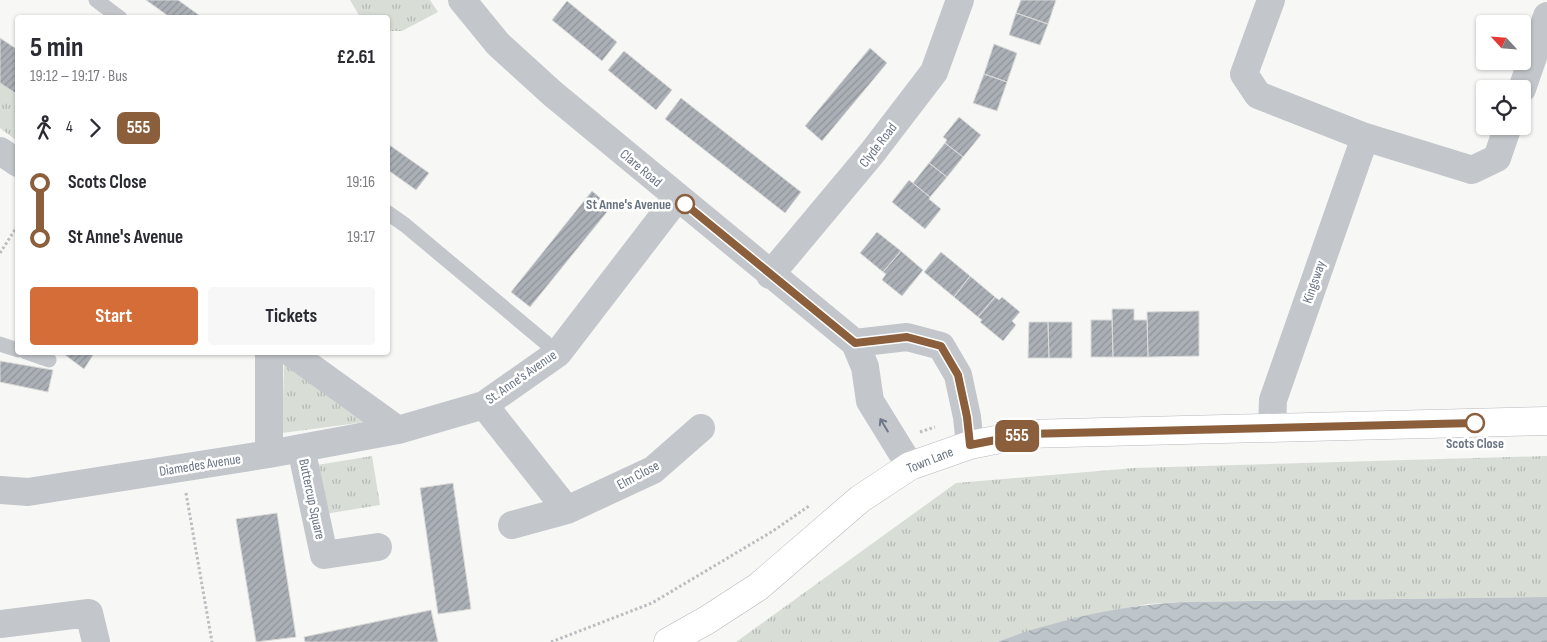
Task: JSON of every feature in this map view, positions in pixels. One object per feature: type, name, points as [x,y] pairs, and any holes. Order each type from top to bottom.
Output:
[{"type":"main road","name":"Town Lane","points":[[668,642],[707,620],[758,587],[860,499],[910,466],[970,445],[1026,434],[1547,421]]},
{"type":"street","name":"Clare Road","points":[[462,0],[498,44],[524,69],[770,275],[855,343],[865,367],[870,401],[910,466]]},
{"type":"street","name":"Clyde Road","points":[[770,275],[872,153],[934,72],[960,0]]},
{"type":"street","points":[[1271,0],[1244,74],[1258,95],[1365,137],[1472,170],[1497,158],[1505,135]]},
{"type":"street","points":[[1525,80],[1547,16]]},
{"type":"street","name":"Kingsway","points":[[1272,428],[1273,400],[1365,137]]},
{"type":"street","points":[[0,151],[15,161]]},
{"type":"street","name":"St. Anne's Avenue","points":[[398,430],[484,405],[558,353],[677,198]]},
{"type":"street","points":[[855,343],[907,337],[941,346],[958,375],[967,417],[970,445]]},
{"type":"street","points":[[268,355],[269,454]]},
{"type":"street","points":[[294,355],[398,430]]},
{"type":"street","points":[[484,405],[567,510]]},
{"type":"street","name":"Elm Close","points":[[512,525],[567,510],[654,470],[701,428]]},
{"type":"street","name":"Diamedes Avenue","points":[[0,490],[28,492],[182,468],[232,471],[269,454],[398,430]]},
{"type":"street","name":"Buttercup Square","points":[[301,448],[324,555],[378,547]]},
{"type":"street","points":[[0,624],[89,613],[96,642]]},
{"type":"lane","points":[[96,0],[116,15]]},
{"type":"lane","points":[[390,214],[558,353]]},
{"type":"lane","points":[[0,344],[15,349]]},
{"type":"lane","points":[[35,355],[49,360]]},
{"type":"path","points":[[0,253],[15,230]]},
{"type":"path","points":[[182,468],[212,642]]},
{"type":"path","points":[[551,642],[652,603],[773,531],[811,504]]},
{"type":"green space","points":[[350,0],[430,0],[438,12],[402,31],[390,31],[390,15],[359,15]]},
{"type":"green space","points":[[0,83],[15,94],[15,139],[0,128]]},
{"type":"green space","points":[[284,364],[366,422],[282,433]]},
{"type":"green space","points":[[372,456],[380,505],[325,514],[317,465]]},
{"type":"green space","points":[[1547,456],[1547,597],[1182,602],[1147,604],[1012,636],[997,642],[736,642],[956,483],[1134,468]]},
{"type":"water","points":[[1547,597],[1547,642],[997,642],[1082,616],[1165,603]]},
{"type":"building","points":[[146,0],[178,0],[199,15],[167,15]]},
{"type":"building","points":[[1021,0],[1056,0],[1048,24],[1016,13]]},
{"type":"building","points":[[567,1],[617,42],[602,61],[552,20]]},
{"type":"building","points":[[1016,13],[1048,24],[1040,45],[1009,35]]},
{"type":"building","points":[[0,38],[15,48],[15,93],[0,83]]},
{"type":"building","points":[[994,44],[1017,53],[1007,82],[984,74]]},
{"type":"building","points":[[870,48],[887,63],[822,141],[805,126]]},
{"type":"building","points":[[624,51],[672,90],[656,110],[608,70]]},
{"type":"building","points":[[984,74],[1007,82],[997,111],[973,103]]},
{"type":"building","points":[[681,98],[801,192],[785,213],[665,119]]},
{"type":"building","points":[[959,117],[981,135],[963,157],[945,143],[947,140],[943,137]]},
{"type":"building","points":[[945,143],[963,157],[947,177],[929,163]]},
{"type":"building","points":[[390,145],[429,173],[416,190],[390,171]]},
{"type":"building","points":[[929,163],[947,177],[930,197],[913,183]]},
{"type":"building","points":[[909,180],[930,197],[929,199],[941,209],[925,229],[892,202]]},
{"type":"building","points":[[592,191],[611,207],[530,307],[511,292]]},
{"type":"building","points":[[877,232],[901,251],[883,272],[860,253]]},
{"type":"building","points":[[901,251],[923,270],[902,296],[882,280],[886,274],[883,272]]},
{"type":"building","points":[[941,252],[970,276],[954,297],[924,272]]},
{"type":"building","points":[[970,276],[995,297],[978,317],[954,297]]},
{"type":"building","points":[[995,297],[999,300],[1002,297],[1020,312],[1012,321],[1016,325],[1003,341],[980,322],[982,320],[978,317]]},
{"type":"building","points":[[1112,309],[1134,309],[1134,320],[1147,320],[1148,357],[1113,357]]},
{"type":"building","points":[[1199,311],[1199,356],[1148,357],[1147,312]]},
{"type":"building","points":[[1091,320],[1112,320],[1113,357],[1091,357]]},
{"type":"building","points":[[1029,322],[1048,322],[1049,358],[1028,358]]},
{"type":"building","points":[[1048,322],[1072,322],[1072,358],[1049,358]]},
{"type":"building","points":[[65,355],[93,355],[84,369]]},
{"type":"building","points":[[0,361],[53,370],[48,392],[0,382]]},
{"type":"building","points":[[453,483],[471,609],[438,614],[420,488]]},
{"type":"building","points":[[277,513],[296,637],[256,642],[236,519]]},
{"type":"building","points":[[431,610],[438,642],[305,642],[304,637]]},
{"type":"bus line","name":"555","points":[[685,204],[855,343],[907,337],[941,346],[958,375],[967,417],[970,445],[1026,434],[1475,423]]},
{"type":"place","name":"St Anne's Avenue","points":[[685,204]]},
{"type":"place","name":"Scots Close","points":[[1475,423]]}]
